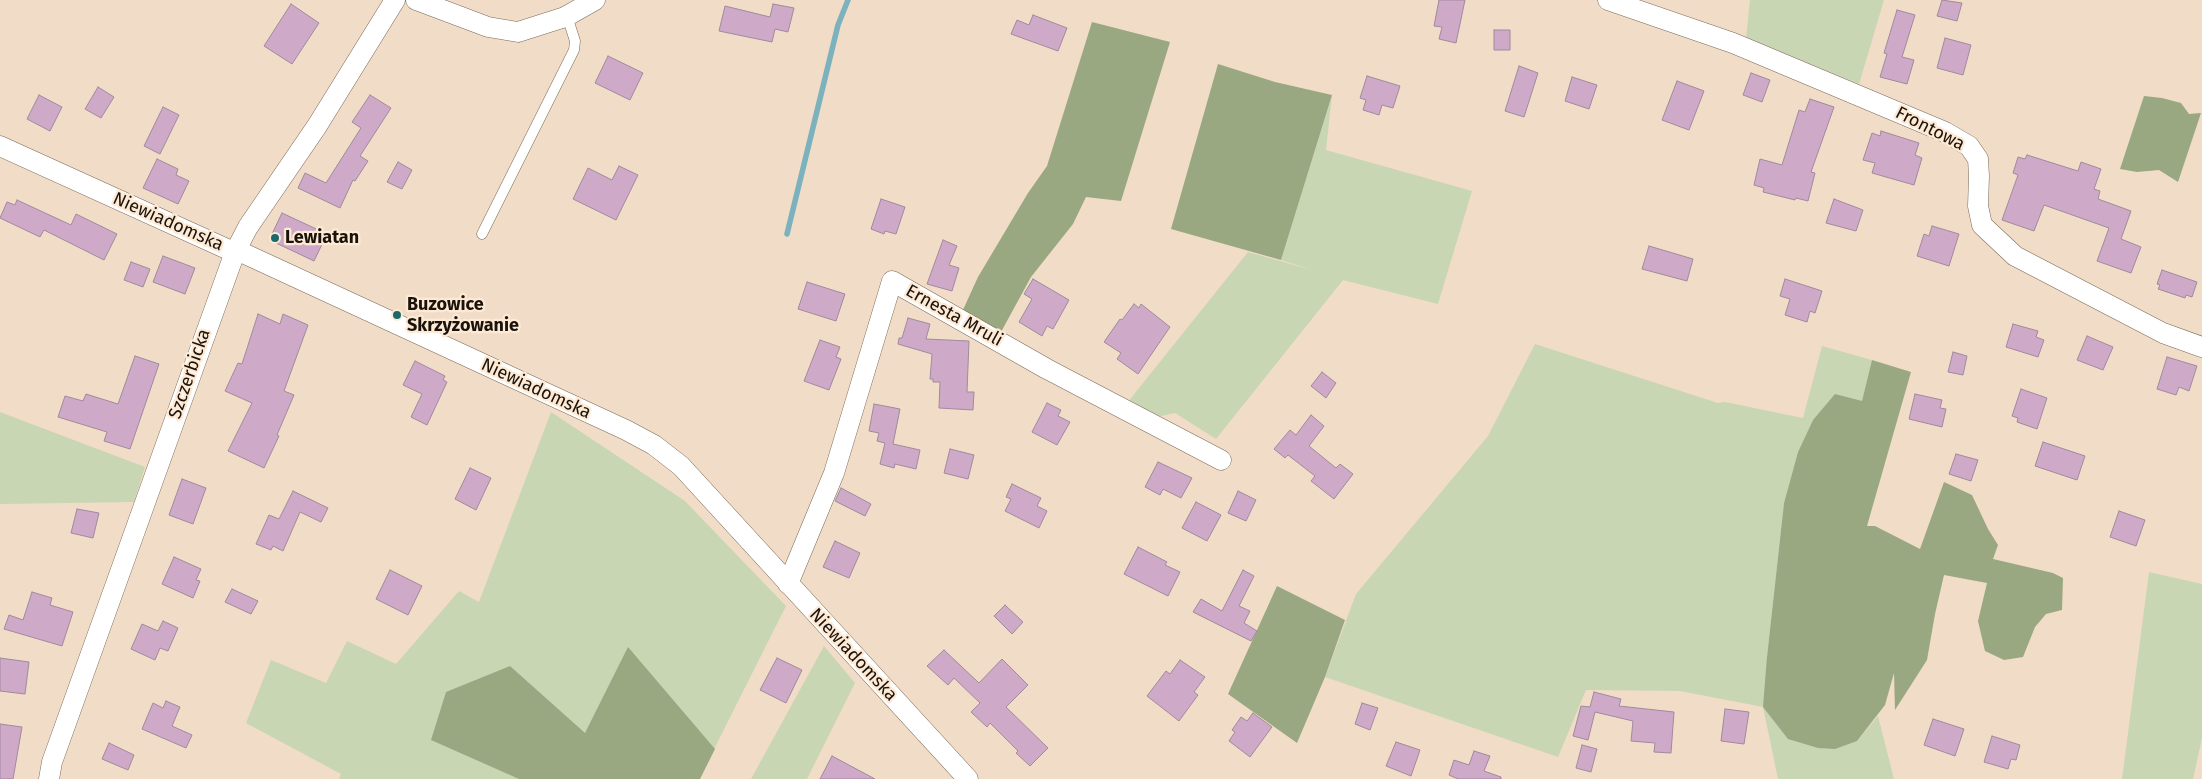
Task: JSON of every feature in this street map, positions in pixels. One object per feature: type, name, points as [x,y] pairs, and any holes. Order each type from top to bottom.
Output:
[{"type":"street","name":"Szczerbicka","points":[[49,779],[52,762],[235,252],[248,227],[317,126],[395,0]]},
{"type":"street","points":[[416,0],[488,27],[518,32],[567,16],[595,0]]},
{"type":"street","name":"Frontowa","points":[[1608,0],[1733,44],[1945,132],[1969,146],[1978,159],[1980,176],[1978,206],[1982,225],[2014,256],[2163,333],[2202,347]]},
{"type":"street","name":"Niewiadomska","points":[[0,146],[618,426],[654,445],[681,466],[968,779]]},
{"type":"street","name":"Ernesta Mruli","points":[[788,584],[834,473],[892,281],[1047,369],[1221,460]]},
{"type":"lane","points":[[482,234],[574,50],[575,41],[567,16]]},
{"type":"green space","points":[[1750,0],[1884,0],[1859,84],[1746,39]]},
{"type":"green space","points":[[1092,22],[1170,42],[1121,201],[1086,197],[1073,224],[1031,277],[1001,332],[962,312],[978,277],[1028,193],[1047,166]]},
{"type":"green space","points":[[1218,64],[1275,82],[1332,95],[1281,260],[1171,229]]},
{"type":"green space","points":[[1332,95],[1326,150],[1472,191],[1438,304],[1343,280],[1216,439],[1175,413],[1157,417],[1127,403],[1248,252],[1316,271],[1281,260]]},
{"type":"green space","points":[[2144,96],[2181,103],[2189,114],[2201,113],[2178,182],[2159,170],[2137,172],[2120,169]]},
{"type":"green space","points":[[1535,344],[1718,403],[1725,402],[1803,418],[1822,346],[1872,360],[1862,402],[1813,420],[1798,452],[1784,503],[1767,657],[1857,741],[1878,716],[1894,779],[1778,779],[1763,707],[1680,691],[1586,690],[1558,757],[1325,677],[1356,594],[1488,436]]},
{"type":"green space","points":[[1872,360],[1911,372],[1867,526],[1875,526],[1920,549],[1944,482],[1972,495],[1998,545],[1993,559],[2053,573],[2063,578],[2062,610],[2046,614],[2035,627],[2023,657],[2004,660],[1985,651],[1978,621],[1987,583],[1944,575],[1927,660],[1895,710],[1894,673],[1885,705],[1857,741],[1835,749],[1818,748],[1788,739],[1763,707],[1784,503],[1798,452],[1813,420],[1835,394],[1862,401]]},
{"type":"green space","points":[[0,412],[145,467],[134,502],[0,504]]},
{"type":"green space","points":[[551,412],[685,501],[786,606],[699,779],[339,779],[341,774],[246,723],[271,660],[326,683],[347,641],[396,664],[459,591],[479,602]]},
{"type":"green space","points":[[2149,572],[2202,584],[2202,738],[2193,779],[2122,779]]},
{"type":"green space","points":[[1277,586],[1345,620],[1325,677],[1297,743],[1228,694]]},
{"type":"green space","points":[[824,646],[855,683],[807,779],[751,779]]},
{"type":"green space","points":[[628,647],[715,749],[700,779],[519,779],[431,740],[446,692],[510,666],[585,733]]},
{"type":"building","points":[[1439,0],[1465,0],[1456,43],[1439,39],[1442,27],[1434,26]]},
{"type":"building","points":[[1942,0],[1962,3],[1957,21],[1937,16]]},
{"type":"building","points":[[291,4],[319,23],[292,64],[264,46]]},
{"type":"building","points":[[773,4],[794,8],[788,32],[775,29],[772,42],[719,31],[725,6],[770,17]]},
{"type":"building","points":[[1897,10],[1915,15],[1902,57],[1914,60],[1907,84],[1880,77],[1887,54],[1884,53]]},
{"type":"building","points":[[1033,15],[1067,28],[1058,51],[1011,34],[1017,20],[1029,25]]},
{"type":"building","points":[[1494,30],[1510,30],[1510,50],[1494,50]]},
{"type":"building","points":[[1945,38],[1971,45],[1963,75],[1937,68]]},
{"type":"building","points":[[608,56],[643,73],[630,100],[595,83]]},
{"type":"building","points":[[1519,66],[1538,73],[1524,117],[1505,111]]},
{"type":"building","points":[[1751,73],[1770,80],[1762,102],[1743,95]]},
{"type":"building","points":[[1367,76],[1400,86],[1393,108],[1382,105],[1379,115],[1363,110],[1366,100],[1360,98]]},
{"type":"building","points":[[1572,77],[1597,85],[1589,109],[1565,101]]},
{"type":"building","points":[[1677,81],[1704,91],[1689,130],[1662,120]]},
{"type":"building","points":[[98,87],[114,97],[101,118],[85,109]]},
{"type":"building","points":[[39,95],[62,107],[50,131],[27,119]]},
{"type":"building","points":[[370,95],[391,108],[360,156],[368,161],[355,181],[353,180],[340,208],[298,188],[305,173],[326,183],[361,128],[352,122]]},
{"type":"building","points":[[1810,99],[1834,107],[1811,172],[1815,173],[1808,201],[1796,198],[1795,200],[1763,192],[1764,188],[1754,185],[1760,159],[1782,165],[1799,110],[1805,112]]},
{"type":"building","points":[[163,107],[179,115],[160,154],[144,146]]},
{"type":"building","points":[[1881,131],[1919,143],[1915,155],[1922,158],[1914,185],[1872,173],[1875,163],[1863,160],[1872,133],[1880,136]]},
{"type":"building","points":[[2027,155],[2078,171],[2081,162],[2101,169],[2094,189],[2100,191],[2098,199],[2131,211],[2121,239],[2141,247],[2131,273],[2097,261],[2109,228],[2044,205],[2034,231],[2002,220],[2018,175],[2013,173],[2018,157],[2025,159]]},
{"type":"building","points":[[157,159],[178,169],[176,175],[189,181],[178,204],[143,188]]},
{"type":"building","points":[[398,162],[412,170],[402,189],[387,182]]},
{"type":"building","points":[[619,166],[638,175],[616,220],[573,199],[588,168],[612,180]]},
{"type":"building","points":[[881,199],[905,207],[896,234],[885,231],[884,234],[871,229]]},
{"type":"building","points":[[1834,199],[1863,210],[1856,231],[1826,223]]},
{"type":"building","points":[[17,200],[71,225],[76,214],[117,234],[104,260],[44,230],[40,237],[0,218],[7,202],[15,205]]},
{"type":"building","points":[[282,213],[327,234],[314,261],[276,243],[271,236]]},
{"type":"building","points":[[1932,226],[1959,234],[1949,266],[1917,256],[1924,234],[1929,236]]},
{"type":"building","points":[[943,240],[957,246],[949,265],[959,268],[952,291],[927,284]]},
{"type":"building","points":[[1649,246],[1693,259],[1687,281],[1642,269]]},
{"type":"building","points":[[163,256],[195,268],[185,294],[153,282]]},
{"type":"building","points":[[131,262],[150,269],[143,287],[124,280]]},
{"type":"building","points":[[2162,270],[2197,282],[2192,297],[2186,295],[2185,298],[2158,289],[2160,285],[2157,284]]},
{"type":"building","points":[[1033,279],[1069,300],[1053,329],[1047,326],[1042,336],[1019,322],[1032,299],[1024,294]]},
{"type":"building","points":[[1785,279],[1822,291],[1815,313],[1810,311],[1807,322],[1785,315],[1790,299],[1780,296]]},
{"type":"building","points":[[807,282],[845,294],[836,321],[798,309]]},
{"type":"building","points":[[1134,304],[1139,308],[1141,304],[1170,327],[1138,374],[1117,359],[1121,353],[1104,342],[1120,319],[1122,320]]},
{"type":"building","points":[[258,314],[280,324],[283,314],[308,325],[284,391],[294,395],[277,435],[279,436],[264,468],[228,451],[252,403],[225,391],[238,363],[242,364]]},
{"type":"building","points":[[908,318],[930,324],[926,339],[969,341],[967,392],[974,392],[973,410],[939,408],[940,382],[933,382],[933,379],[930,379],[932,354],[898,344],[899,338],[902,338]]},
{"type":"building","points":[[2013,324],[2038,331],[2036,337],[2044,340],[2038,357],[2006,347]]},
{"type":"building","points":[[2087,336],[2113,347],[2103,370],[2077,360]]},
{"type":"building","points":[[820,340],[840,347],[836,357],[841,359],[829,390],[804,381]]},
{"type":"building","points":[[1953,352],[1967,356],[1963,375],[1948,372]]},
{"type":"building","points":[[135,356],[159,364],[130,449],[104,441],[107,432],[58,417],[65,396],[83,401],[86,394],[118,404]]},
{"type":"building","points":[[2167,357],[2197,366],[2189,391],[2179,387],[2176,395],[2157,389]]},
{"type":"building","points":[[415,361],[445,376],[443,380],[447,382],[427,425],[411,417],[422,394],[403,385]]},
{"type":"building","points":[[1322,372],[1336,383],[1326,398],[1311,386]]},
{"type":"building","points":[[2021,389],[2047,398],[2037,429],[2017,422],[2018,418],[2012,416]]},
{"type":"building","points":[[1915,394],[1942,400],[1940,408],[1946,409],[1942,427],[1909,419]]},
{"type":"building","points":[[1047,403],[1061,410],[1058,416],[1070,422],[1057,445],[1032,432]]},
{"type":"building","points":[[874,404],[900,409],[893,444],[920,450],[916,469],[895,464],[894,468],[880,464],[885,443],[877,441],[879,433],[869,431]]},
{"type":"building","points":[[1311,415],[1324,426],[1309,446],[1336,468],[1340,464],[1353,474],[1334,499],[1311,481],[1315,476],[1288,455],[1285,458],[1274,449],[1290,430],[1296,435]]},
{"type":"building","points":[[2043,442],[2085,456],[2077,480],[2035,466]]},
{"type":"building","points":[[950,449],[974,455],[968,479],[944,473]]},
{"type":"building","points":[[1956,454],[1978,460],[1971,481],[1949,474]]},
{"type":"building","points":[[1158,462],[1192,478],[1181,498],[1163,489],[1160,495],[1145,487]]},
{"type":"building","points":[[470,468],[491,478],[476,510],[455,499]]},
{"type":"building","points":[[182,479],[206,488],[193,524],[169,515]]},
{"type":"building","points":[[1012,484],[1041,498],[1037,506],[1047,511],[1039,528],[1005,511],[1011,499],[1006,497]]},
{"type":"building","points":[[841,488],[871,504],[865,516],[835,501]]},
{"type":"building","points":[[293,491],[328,508],[321,522],[300,512],[283,551],[273,546],[271,550],[256,544],[269,515],[279,519]]},
{"type":"building","points":[[1238,491],[1256,500],[1246,521],[1228,513]]},
{"type":"building","points":[[1196,502],[1221,515],[1207,541],[1182,528]]},
{"type":"building","points":[[77,509],[99,513],[93,538],[71,533]]},
{"type":"building","points":[[2119,511],[2145,520],[2136,546],[2110,537]]},
{"type":"building","points":[[835,541],[860,553],[849,578],[823,567]]},
{"type":"building","points":[[1138,547],[1167,562],[1165,565],[1180,572],[1168,596],[1124,574]]},
{"type":"building","points":[[174,557],[201,569],[196,580],[200,581],[193,598],[162,584]]},
{"type":"building","points":[[390,570],[422,586],[408,615],[376,599]]},
{"type":"building","points":[[1243,570],[1254,576],[1239,606],[1250,611],[1244,623],[1257,631],[1251,641],[1193,612],[1201,599],[1222,611]]},
{"type":"building","points":[[232,589],[258,601],[251,614],[225,602]]},
{"type":"building","points":[[32,592],[52,598],[50,605],[73,612],[62,646],[4,629],[9,615],[23,620]]},
{"type":"building","points":[[1005,605],[1023,622],[1012,634],[994,616]]},
{"type":"building","points":[[163,621],[178,628],[168,651],[160,648],[155,660],[131,649],[142,624],[158,631]]},
{"type":"building","points":[[944,650],[979,683],[1002,659],[1028,685],[1006,707],[1048,748],[1030,766],[990,723],[987,727],[971,712],[980,703],[954,678],[948,685],[927,666]]},
{"type":"building","points":[[0,658],[29,662],[25,694],[0,691]]},
{"type":"building","points":[[777,658],[802,670],[786,703],[760,690]]},
{"type":"building","points":[[1180,660],[1205,677],[1194,692],[1198,695],[1179,721],[1147,696],[1166,671],[1170,674]]},
{"type":"building","points":[[1594,692],[1621,699],[1619,706],[1674,712],[1671,753],[1654,752],[1655,743],[1631,741],[1633,721],[1595,712],[1588,740],[1573,736],[1581,706],[1590,707]]},
{"type":"building","points":[[166,701],[180,707],[172,726],[192,735],[186,748],[142,729],[153,703],[163,708]]},
{"type":"building","points":[[1362,703],[1378,708],[1370,730],[1355,724]]},
{"type":"building","points":[[1725,709],[1749,712],[1744,744],[1721,741]]},
{"type":"building","points":[[1253,713],[1272,727],[1250,757],[1229,741],[1235,732],[1232,730],[1241,717],[1247,721]]},
{"type":"building","points":[[1933,719],[1964,729],[1955,756],[1924,745]]},
{"type":"building","points":[[0,724],[22,727],[13,779],[0,779]]},
{"type":"building","points":[[1992,736],[2020,745],[2016,760],[2011,759],[2008,769],[1984,762]]},
{"type":"building","points":[[1396,742],[1420,750],[1411,776],[1386,766]]},
{"type":"building","points":[[109,743],[134,755],[128,770],[102,759]]},
{"type":"building","points":[[1582,745],[1597,749],[1591,772],[1576,768]]},
{"type":"building","points":[[1474,751],[1490,756],[1484,771],[1501,777],[1501,779],[1458,779],[1449,775],[1454,760],[1469,765]]},
{"type":"building","points":[[832,756],[875,779],[820,779]]},
{"type":"waterway","points":[[787,234],[838,25],[848,0]]},
{"type":"place","name":"Lewiatan","points":[[275,238]]},
{"type":"place","name":"Buzowice Skrzyżowanie","points":[[397,315]]}]
